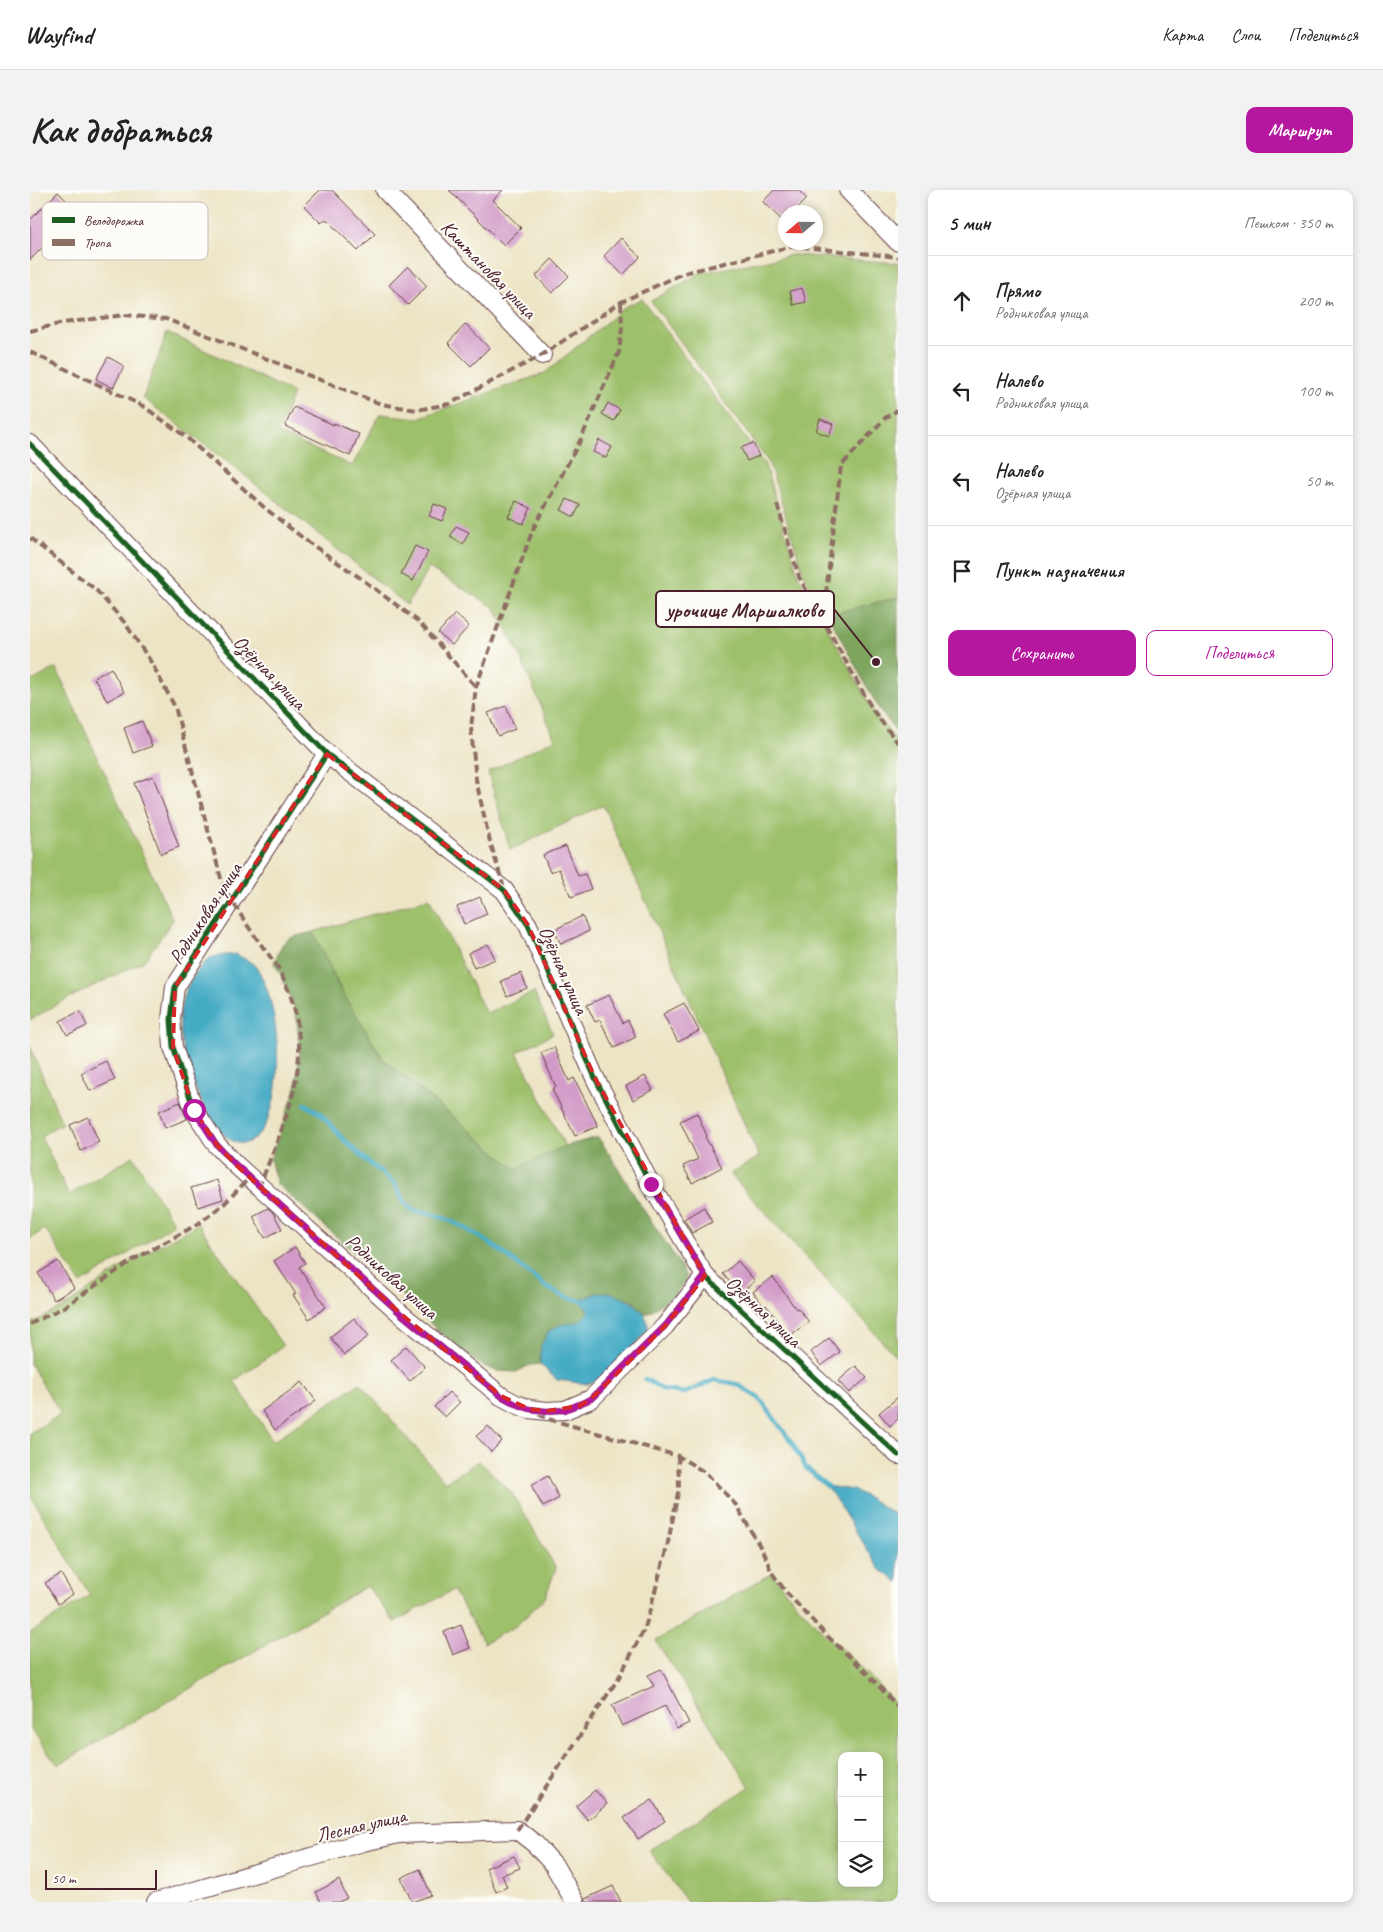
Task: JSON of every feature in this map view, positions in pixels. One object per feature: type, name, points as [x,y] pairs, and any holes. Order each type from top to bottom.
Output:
[{"type":"street","name":"Каштановая улица","points":[[385,190],[542,355]]},
{"type":"street","points":[[848,190],[898,242]]},
{"type":"street","name":"Озёрная улица","points":[[30,444],[328,754],[504,890],[528,925],[595,1078],[651,1184],[705,1276],[898,1454]]},
{"type":"street","name":"Родниковая улица","points":[[328,754],[174,987],[171,1019],[173,1047],[194,1110],[216,1144],[235,1164],[401,1314],[501,1396],[529,1409],[565,1410],[591,1399],[665,1326],[705,1276]]},
{"type":"street","name":"Лесная улица","points":[[156,1902],[363,1842],[399,1834],[517,1830],[535,1844],[554,1865],[575,1902]]},
{"type":"highlighted area","points":[[327,754],[504,890],[528,925],[595,1078],[705,1276],[665,1326],[591,1399],[579,1406],[547,1411],[529,1409],[501,1396],[401,1314],[235,1164],[217,1145],[194,1110],[173,1047],[175,987]]},
{"type":"green space","points":[[793,255],[898,263],[898,597],[828,615],[804,575],[769,463],[651,301],[700,273]]},
{"type":"green space","points":[[642,299],[765,465],[799,577],[874,712],[898,743],[898,1359],[730,1174],[759,1157],[603,805],[510,850],[488,772],[555,739],[519,654],[494,607],[429,568],[407,605],[234,467],[143,398],[167,332],[293,393],[278,433],[352,466],[380,414],[418,418],[545,373],[626,306]]},
{"type":"green space","points":[[898,597],[898,734],[879,709],[828,615]]},
{"type":"green space","points":[[56,668],[173,920],[144,961],[61,1002],[30,1020],[30,682]]},
{"type":"green space","points":[[429,898],[486,1013],[534,992],[553,1034],[517,1052],[565,1146],[516,1169],[383,1059],[341,990],[313,932]]},
{"type":"green space","points":[[313,932],[341,990],[383,1059],[516,1169],[565,1146],[598,1137],[687,1278],[674,1296],[646,1314],[631,1300],[594,1294],[581,1300],[590,1312],[578,1322],[560,1325],[541,1345],[540,1364],[530,1365],[516,1372],[496,1371],[479,1364],[438,1331],[411,1303],[277,1184],[270,1159],[296,1088],[300,1050],[296,1013],[281,974],[274,964],[283,943],[296,936]]},
{"type":"green space","points":[[30,1046],[62,1123],[41,1136],[69,1195],[133,1156],[174,1224],[81,1284],[45,1229],[30,1239]]},
{"type":"green space","points":[[198,1224],[283,1346],[234,1381],[273,1441],[360,1383],[445,1482],[479,1461],[512,1493],[556,1568],[545,1598],[516,1626],[484,1643],[453,1590],[394,1622],[367,1586],[58,1765],[30,1729],[30,1633],[90,1595],[30,1495],[30,1433],[61,1414],[30,1364],[30,1324],[64,1307],[133,1260]]},
{"type":"green space","points":[[772,1573],[786,1592],[825,1634],[864,1670],[898,1707],[898,1902],[687,1902],[649,1850],[750,1787],[656,1641]]},
{"type":"water","points":[[236,954],[253,964],[264,981],[271,1001],[277,1049],[277,1075],[269,1118],[260,1133],[247,1142],[235,1142],[223,1134],[213,1122],[190,1074],[181,1040],[180,1024],[185,993],[199,969],[210,958]]},
{"type":"water","points":[[608,1292],[636,1305],[645,1316],[648,1323],[648,1331],[601,1379],[588,1384],[557,1380],[540,1364],[541,1345],[549,1331],[560,1325],[578,1322],[589,1312],[580,1300],[594,1294]]},
{"type":"water","points":[[827,1486],[853,1490],[871,1499],[898,1517],[898,1582],[881,1570]]},
{"type":"building","points":[[320,190],[332,190],[375,234],[358,251],[326,219],[321,223],[304,206]]},
{"type":"building","points":[[449,190],[503,190],[493,200],[521,228],[504,245]]},
{"type":"building","points":[[774,190],[798,190],[807,199],[801,205],[778,205],[778,216],[763,202]]},
{"type":"building","points":[[58,192],[68,202],[48,202]]},
{"type":"building","points":[[42,208],[42,248],[30,260],[30,220]]},
{"type":"building","points":[[621,238],[640,257],[623,275],[604,256]]},
{"type":"building","points":[[552,259],[569,276],[552,293],[536,276]]},
{"type":"building","points":[[408,266],[427,286],[408,305],[389,285]]},
{"type":"building","points":[[802,288],[806,302],[793,305],[790,291]]},
{"type":"building","points":[[466,324],[489,348],[471,366],[448,343]]},
{"type":"building","points":[[108,357],[124,366],[113,388],[96,379]]},
{"type":"building","points":[[608,403],[620,410],[614,421],[602,414]]},
{"type":"building","points":[[294,407],[359,434],[350,456],[285,426]]},
{"type":"building","points":[[820,419],[833,424],[829,436],[816,431]]},
{"type":"building","points":[[599,440],[612,447],[606,458],[593,452]]},
{"type":"building","points":[[753,443],[759,456],[747,461],[741,448]]},
{"type":"building","points":[[567,499],[580,505],[574,517],[561,510]]},
{"type":"building","points":[[516,501],[531,508],[523,524],[508,517]]},
{"type":"building","points":[[434,504],[447,509],[442,521],[429,516]]},
{"type":"building","points":[[456,526],[469,532],[463,544],[450,537]]},
{"type":"building","points":[[415,546],[428,552],[413,581],[401,574]]},
{"type":"building","points":[[455,614],[469,626],[452,645],[438,633]]},
{"type":"building","points":[[111,668],[124,692],[107,701],[94,678]]},
{"type":"building","points":[[506,706],[515,729],[498,736],[488,713]]},
{"type":"building","points":[[142,721],[152,746],[133,753],[124,728]]},
{"type":"building","points":[[153,776],[179,847],[161,854],[134,783]]},
{"type":"building","points":[[566,846],[578,876],[585,874],[591,889],[571,897],[559,869],[550,872],[543,855]]},
{"type":"building","points":[[480,897],[487,914],[464,924],[457,907]]},
{"type":"building","points":[[582,916],[589,931],[561,944],[554,930]]},
{"type":"building","points":[[488,944],[495,959],[474,968],[468,953]]},
{"type":"building","points":[[521,973],[527,988],[507,996],[501,981]]},
{"type":"building","points":[[609,995],[623,1023],[628,1020],[636,1037],[614,1048],[600,1020],[595,1022],[587,1005]]},
{"type":"building","points":[[684,1003],[699,1031],[678,1042],[663,1014]]},
{"type":"building","points":[[80,1011],[87,1026],[67,1035],[60,1021]]},
{"type":"building","points":[[554,1047],[569,1081],[574,1078],[598,1126],[575,1136],[552,1089],[556,1087],[541,1053]]},
{"type":"building","points":[[106,1061],[115,1080],[90,1091],[81,1073]]},
{"type":"building","points":[[645,1076],[653,1090],[633,1100],[626,1086]]},
{"type":"building","points":[[180,1102],[187,1119],[165,1128],[159,1111]]},
{"type":"building","points":[[697,1113],[707,1136],[705,1137],[722,1167],[692,1183],[683,1166],[698,1159],[680,1121]]},
{"type":"building","points":[[88,1117],[99,1142],[81,1151],[70,1125]]},
{"type":"building","points":[[217,1180],[223,1199],[198,1207],[191,1188]]},
{"type":"building","points":[[704,1207],[712,1222],[692,1233],[684,1219]]},
{"type":"building","points":[[268,1208],[272,1211],[282,1229],[265,1238],[253,1216]]},
{"type":"building","points":[[295,1247],[305,1263],[299,1267],[326,1307],[309,1319],[293,1295],[296,1294],[274,1261]]},
{"type":"building","points":[[58,1261],[74,1288],[54,1300],[38,1273]]},
{"type":"building","points":[[738,1261],[755,1281],[740,1294],[723,1274]]},
{"type":"building","points":[[773,1277],[796,1309],[798,1308],[809,1322],[789,1336],[766,1305],[764,1307],[753,1292]]},
{"type":"building","points":[[354,1318],[369,1336],[344,1355],[330,1337]]},
{"type":"building","points":[[829,1338],[840,1352],[821,1366],[811,1352]]},
{"type":"building","points":[[406,1346],[425,1367],[410,1381],[391,1360]]},
{"type":"building","points":[[856,1366],[867,1378],[849,1393],[838,1381]]},
{"type":"building","points":[[302,1382],[316,1401],[275,1430],[262,1411]]},
{"type":"building","points":[[449,1392],[460,1402],[445,1417],[434,1407]]},
{"type":"building","points":[[898,1397],[898,1419],[890,1426],[879,1413]]},
{"type":"building","points":[[488,1426],[502,1441],[491,1452],[476,1436]]},
{"type":"building","points":[[548,1476],[559,1498],[543,1507],[531,1485]]},
{"type":"building","points":[[61,1574],[73,1594],[58,1604],[45,1583]]},
{"type":"building","points":[[461,1625],[470,1648],[453,1655],[444,1632]]},
{"type":"building","points":[[661,1669],[689,1723],[677,1729],[665,1706],[622,1726],[612,1705],[654,1686],[648,1675]]},
{"type":"building","points":[[595,1790],[607,1804],[588,1820],[576,1806]]},
{"type":"building","points":[[652,1800],[665,1821],[638,1839],[624,1818]]},
{"type":"building","points":[[514,1856],[520,1868],[502,1875],[507,1887],[496,1892],[486,1868]]},
{"type":"building","points":[[420,1869],[431,1895],[412,1902],[401,1878]]},
{"type":"building","points":[[339,1880],[347,1898],[339,1902],[321,1902],[316,1892]]},
{"type":"building","points":[[613,1886],[621,1902],[586,1902],[585,1899]]},
{"type":"waterway","points":[[305,1104],[321,1114],[343,1139],[395,1184],[403,1200],[413,1211],[427,1213],[456,1223],[498,1249],[548,1288],[563,1296],[580,1300]]},
{"type":"waterway","points":[[645,1379],[664,1390],[685,1393],[714,1380],[737,1384],[760,1399],[793,1444],[806,1468],[827,1486]]},
{"type":"marked path","points":[[30,331],[63,323],[124,315],[166,319],[381,404],[417,410],[449,404],[542,355],[621,302],[684,273],[793,246],[898,257]]},
{"type":"marked path","points":[[504,888],[489,838],[476,780],[471,728],[476,687],[533,529],[581,439],[619,352],[622,327],[621,302]]},
{"type":"marked path","points":[[30,352],[143,406],[185,436],[266,509],[308,542],[419,622],[476,687]]},
{"type":"marked path","points":[[823,618],[841,466],[885,418],[898,410]]},
{"type":"marked path","points":[[777,504],[799,577],[874,712],[898,743]]},
{"type":"marked path","points":[[30,538],[96,590],[125,623],[151,662],[175,707],[222,882],[245,921],[279,970],[292,1002],[298,1029],[299,1055],[296,1081],[281,1132],[260,1185]]},
{"type":"marked path","points":[[30,1324],[64,1307],[133,1260],[198,1224],[224,1204],[250,1177]]},
{"type":"marked path","points":[[538,1414],[548,1419],[678,1456],[706,1473],[736,1505],[762,1550],[772,1573],[786,1592],[898,1707]]},
{"type":"marked path","points":[[517,1830],[618,1679],[645,1628],[667,1547],[679,1488],[678,1456]]},
{"type":"cycle path","points":[[30,444],[327,754],[504,890],[528,925],[595,1078],[651,1185],[705,1276],[898,1455]]},
{"type":"cycle path","points":[[327,754],[175,987],[171,1019],[173,1047],[194,1110],[217,1145],[235,1164],[401,1314],[501,1396],[529,1409],[565,1410],[591,1399],[665,1326],[705,1276]]},
{"type":"place","name":"урочище Маршалково","points":[[876,662]]},
{"type":"route","points":[[194,1110],[216,1144],[235,1164],[401,1314],[501,1396],[529,1409],[565,1410],[591,1399],[665,1326],[705,1276],[651,1184]]}]
